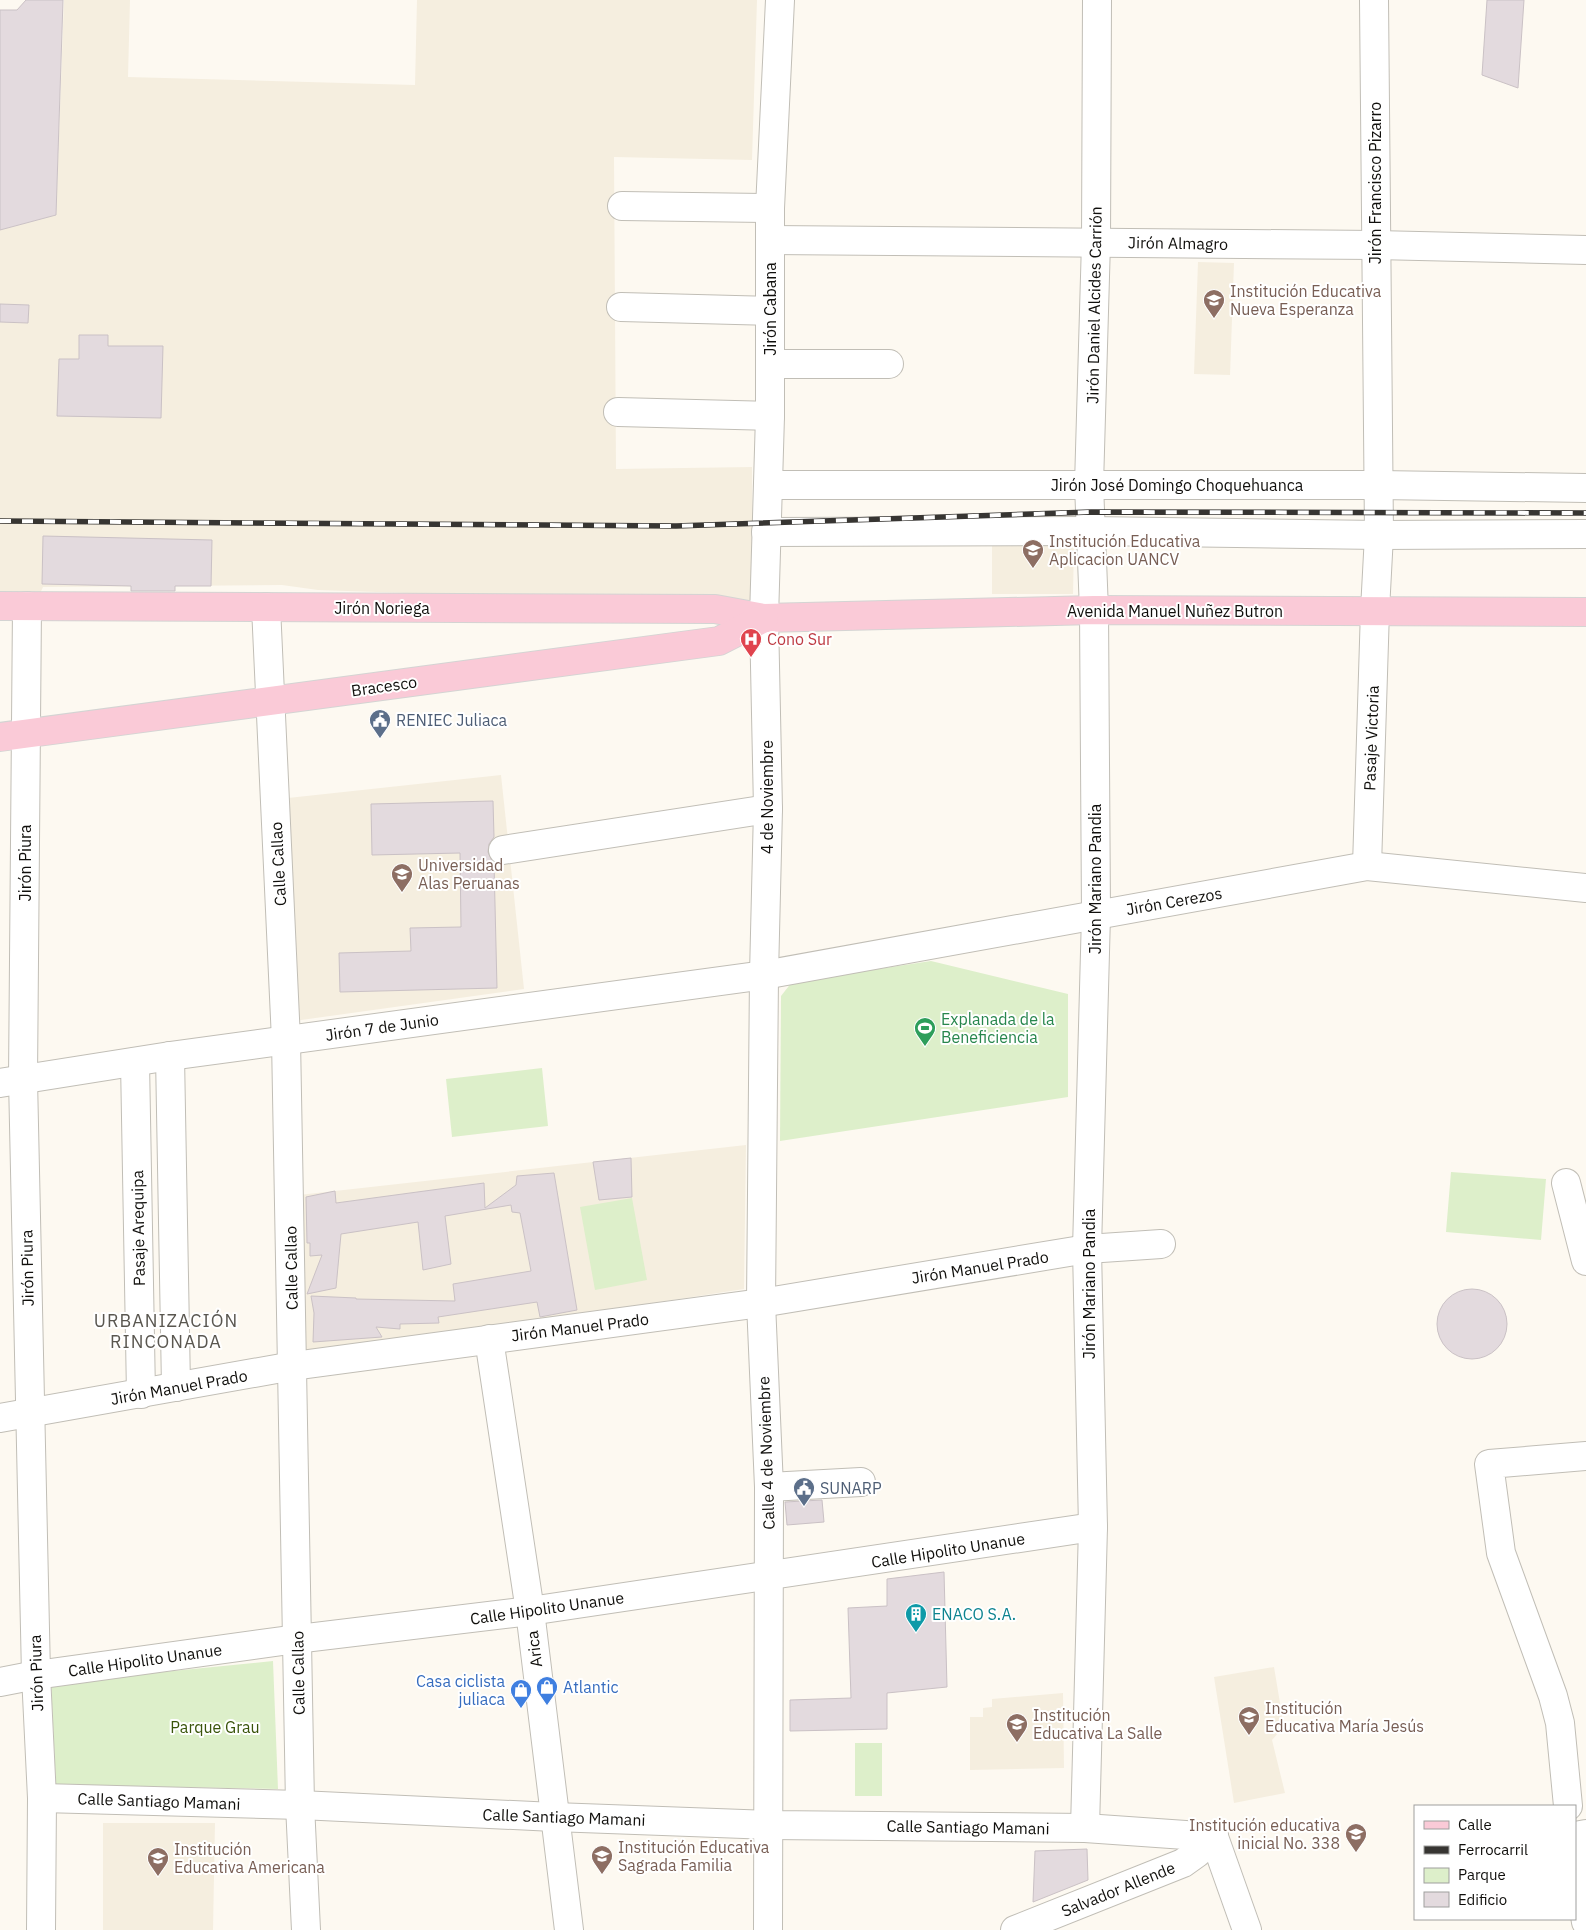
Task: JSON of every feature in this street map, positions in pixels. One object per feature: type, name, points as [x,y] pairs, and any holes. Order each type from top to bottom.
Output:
[{"type":"main road","name":"Jirón Noriega","points":[[0,606],[715,609],[764,618]]},
{"type":"main road","name":"Avenida Manuel Nuñez Butron","points":[[764,618],[1094,610],[1586,612]]},
{"type":"main road","name":"Bracesco","points":[[13,735],[720,640],[764,618]]},
{"type":"street","name":"Jirón Cabana","points":[[764,618],[770,416],[770,208],[780,0]]},
{"type":"street","name":"Jirón Daniel Alcides Carrión","points":[[1094,610],[1089,485],[1096,242],[1098,0]]},
{"type":"street","name":"Jirón Francisco Pizarro","points":[[1374,0],[1379,535]]},
{"type":"street","points":[[622,206],[770,208]]},
{"type":"street","name":"Jirón Almagro","points":[[770,240],[1376,245],[1586,250]]},
{"type":"street","points":[[622,307],[770,312]]},
{"type":"street","points":[[770,364],[889,364]]},
{"type":"street","points":[[618,412],[770,416]]},
{"type":"street","name":"Jirón José Domingo Choquehuanca","points":[[768,485],[1379,485],[1586,488]]},
{"type":"street","points":[[766,532],[1091,531],[1379,535],[1586,534]]},
{"type":"street","name":"Pasaje Victoria","points":[[1367,866],[1374,610],[1379,535]]},
{"type":"street","name":"Jirón Piura","points":[[27,606],[13,735],[12,1081],[29,1413],[36,1675],[42,1798],[41,1930]]},
{"type":"street","name":"Calle Callao","points":[[266,607],[286,1040],[300,1805],[306,1930]]},
{"type":"street","name":"Jirón Mariano Pandia","points":[[1085,1828],[1093,1528],[1087,1249],[1096,915],[1094,610]]},
{"type":"street","name":"4 de Noviembre","points":[[764,618],[768,809],[764,975]]},
{"type":"street","points":[[503,850],[768,809]]},
{"type":"street","name":"Jirón Cerezos","points":[[764,975],[1367,866],[1586,888]]},
{"type":"street","name":"Jirón 7 de Junio","points":[[12,1081],[170,1056],[764,975]]},
{"type":"street","name":"Calle 4 de Noviembre","points":[[764,975],[760,1303],[769,1486],[768,1930]]},
{"type":"street","points":[[170,1056],[176,1387]]},
{"type":"street","name":"Pasaje Arequipa","points":[[135,1062],[141,1394]]},
{"type":"street","points":[[1566,1183],[1586,1261]]},
{"type":"street","name":"Jirón Manuel Prado","points":[[0,1418],[293,1366],[760,1303],[1087,1249],[1161,1244]]},
{"type":"street","name":"Arica","points":[[489,1339],[530,1611],[569,1930]]},
{"type":"street","points":[[1568,1805],[1560,1723],[1553,1696],[1501,1554],[1489,1464],[1586,1456]]},
{"type":"street","points":[[769,1486],[861,1482]]},
{"type":"street","name":"Calle Hipolito Unanue","points":[[0,1682],[36,1675],[297,1639],[530,1611],[1093,1528]]},
{"type":"street","name":"Calle Santiago Mamani","points":[[42,1798],[300,1805],[768,1825],[1085,1828]]},
{"type":"street","points":[[1085,1828],[1214,1837],[1247,1930]]},
{"type":"street","name":"Salvador Allende","points":[[1015,1930],[1183,1863],[1198,1853],[1214,1837]]},
{"type":"street","points":[[1576,1860],[1586,1922]]},
{"type":"shaded area","points":[[64,0],[130,0],[128,77],[415,85],[417,0],[757,0],[752,160],[614,157],[616,469],[752,467],[753,605],[318,590],[282,585],[43,587],[37,600],[0,600],[0,230],[56,215]]},
{"type":"shaded area","name":"Institución Educativa Nueva Esperanza","points":[[1198,262],[1234,263],[1230,375],[1194,374]]},
{"type":"shaded area","name":"Institución Educativa Aplicacion UANCV","points":[[992,545],[1074,545],[1073,594],[992,594]]},
{"type":"shaded area","name":"Universidad Alas Peruanas","points":[[501,775],[524,989],[294,1021],[288,798]]},
{"type":"shaded area","points":[[746,1145],[744,1289],[302,1357],[290,1196]]},
{"type":"shaded area","name":"Institución Educativa María Jesús","points":[[1274,1667],[1282,1715],[1279,1732],[1272,1740],[1285,1793],[1234,1803],[1214,1677]]},
{"type":"shaded area","name":"Institución Educativa La Salle","points":[[1063,1693],[1064,1768],[970,1770],[970,1717],[983,1717],[983,1708],[992,1707],[992,1699]]},
{"type":"shaded area","name":"Institución Educativa Americana","points":[[103,1823],[215,1823],[213,1930],[103,1930]]},
{"type":"green space","name":"Explanada de la Beneficiencia","points":[[931,961],[1068,994],[1068,1097],[780,1141],[781,996],[792,982]]},
{"type":"green space","points":[[542,1068],[548,1126],[452,1137],[446,1079]]},
{"type":"green space","points":[[1451,1172],[1546,1179],[1541,1240],[1446,1232]]},
{"type":"green space","points":[[632,1198],[647,1280],[595,1290],[580,1207]]},
{"type":"green space","name":"Parque Grau","points":[[273,1661],[278,1789],[56,1785],[51,1683]]},
{"type":"green space","points":[[855,1743],[882,1743],[882,1796],[855,1796]]},
{"type":"building","points":[[26,0],[63,0],[56,215],[0,230],[0,10],[17,10]]},
{"type":"building","points":[[1487,0],[1524,0],[1518,88],[1482,75]]},
{"type":"building","points":[[0,304],[29,305],[28,323],[0,322]]},
{"type":"building","points":[[79,335],[108,335],[108,346],[163,346],[161,418],[57,416],[59,359],[79,359]]},
{"type":"building","points":[[43,536],[212,540],[211,586],[175,586],[175,591],[131,591],[131,586],[42,584]]},
{"type":"building","points":[[493,801],[494,837],[489,844],[488,852],[494,863],[497,988],[340,992],[339,953],[411,951],[410,928],[461,927],[460,853],[372,855],[371,804]]},
{"type":"building","points":[[631,1158],[632,1197],[599,1200],[593,1162]]},
{"type":"building","points":[[554,1173],[577,1310],[540,1317],[537,1302],[438,1317],[439,1323],[400,1324],[400,1329],[376,1327],[382,1337],[313,1342],[314,1313],[311,1296],[455,1301],[453,1284],[531,1271],[520,1213],[512,1212],[511,1205],[445,1216],[451,1264],[423,1270],[418,1222],[341,1234],[336,1288],[307,1294],[322,1255],[310,1256],[310,1243],[307,1243],[306,1197],[335,1191],[336,1203],[484,1183],[485,1208],[516,1185],[517,1176]]},
{"type":"building","points":[[1472,1289],[1485,1292],[1497,1299],[1504,1311],[1507,1324],[1504,1337],[1497,1349],[1485,1356],[1472,1359],[1459,1356],[1447,1349],[1440,1337],[1437,1324],[1440,1311],[1447,1299],[1459,1292]]},
{"type":"building","name":"SUNARP","points":[[822,1500],[824,1522],[787,1525],[785,1502]]},
{"type":"building","points":[[944,1572],[947,1687],[887,1693],[887,1729],[790,1731],[790,1700],[851,1698],[848,1608],[887,1606],[887,1579]]},
{"type":"building","points":[[1087,1849],[1088,1880],[1033,1902],[1035,1851]]},
{"type":"railway","points":[[0,521],[676,526],[1091,512],[1586,513]]},
{"type":"place","name":"Institución Educativa Nueva Esperanza","points":[[1214,319]]},
{"type":"place","name":"Institución Educativa Aplicacion UANCV","points":[[1033,569]]},
{"type":"place","name":"Cono Sur","points":[[751,658]]},
{"type":"place","name":"RENIEC Juliaca","points":[[380,739]]},
{"type":"place","name":"Universidad Alas Peruanas","points":[[402,893]]},
{"type":"place","name":"Explanada de la Beneficiencia","points":[[925,1047]]},
{"type":"place","name":"SUNARP","points":[[804,1507]]},
{"type":"place","name":"ENACO S.A.","points":[[916,1633]]},
{"type":"place","name":"Atlantic","points":[[547,1706]]},
{"type":"place","name":"Casa ciclista juliaca","points":[[521,1709]]},
{"type":"place","name":"Institución Educativa María Jesús","points":[[1249,1736]]},
{"type":"place","name":"Institución Educativa La Salle","points":[[1017,1743]]},
{"type":"place","name":"Institución educativa inicial No. 338","points":[[1356,1853]]},
{"type":"place","name":"Institución Educativa Sagrada Familia","points":[[602,1875]]},
{"type":"place","name":"Institución Educativa Americana","points":[[158,1877]]},
{"type":"district","name":"URBANIZACIÓN RINCONADA","points":[[166,1331]]}]
